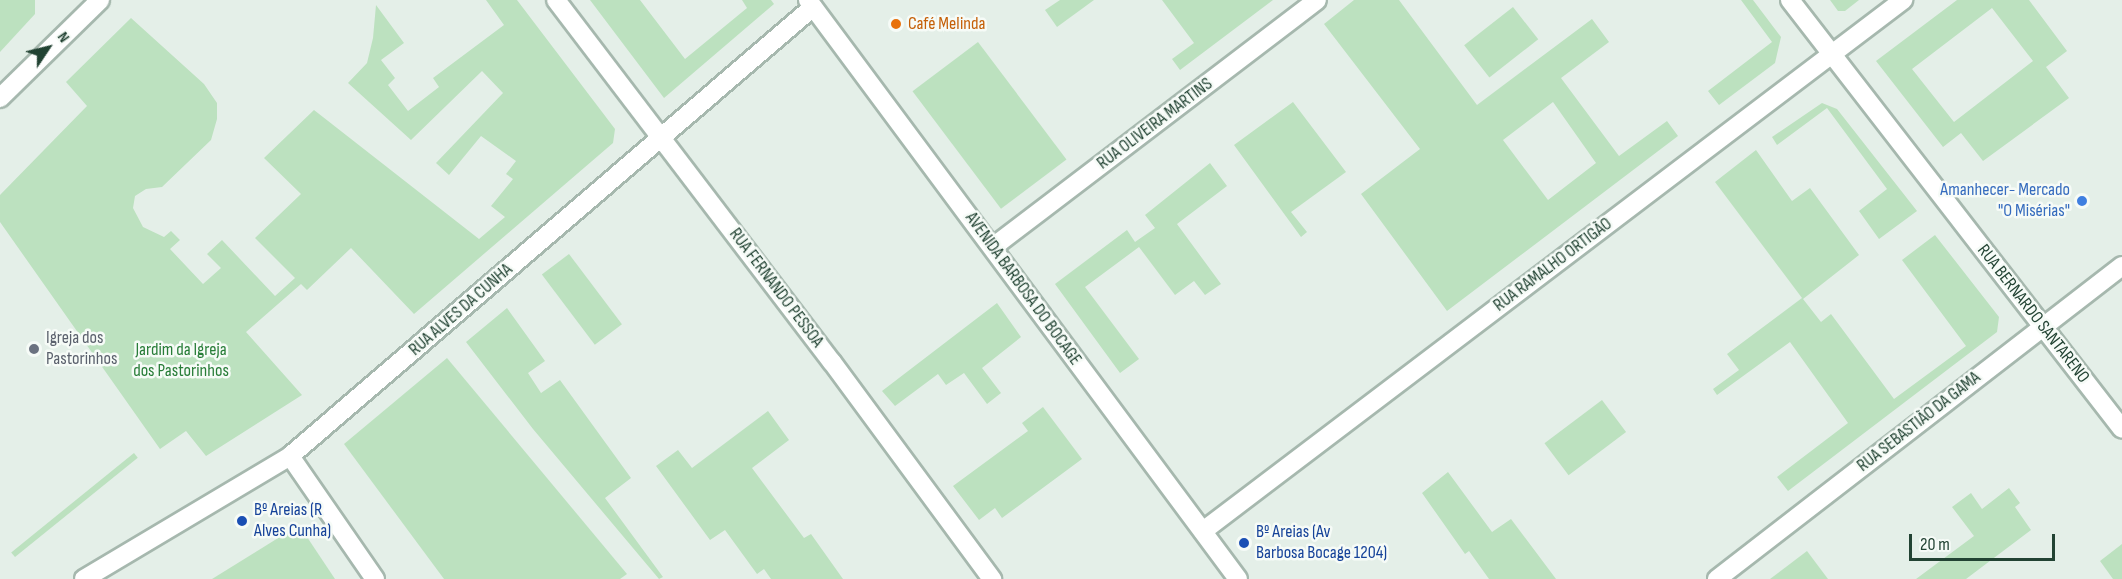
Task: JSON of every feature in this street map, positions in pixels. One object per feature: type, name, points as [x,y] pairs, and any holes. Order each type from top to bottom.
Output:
[{"type":"street","points":[[0,98],[100,0]]},
{"type":"street","name":"RUA FERNANDO PESSOA","points":[[556,0],[825,352],[992,579]]},
{"type":"street","name":"RUA OLIVEIRA MARTINS","points":[[993,247],[1317,0]]},
{"type":"street","name":"RUA BERNARDO SANTARENO","points":[[1790,0],[2122,429]]},
{"type":"street","name":"RUA RAMALHO ORTIGÃO","points":[[1203,531],[1903,0]]},
{"type":"street","name":"RUA ALVES DA CUNHA","points":[[84,579],[290,456],[660,137],[810,4]]},
{"type":"street","name":"AVENIDA BARBOSA DO BOCAGE","points":[[810,4],[1238,579]]},
{"type":"street","name":"RUA SEBASTIÃO DA GAMA","points":[[1717,579],[2122,266]]},
{"type":"street","points":[[290,456],[375,579]]},
{"type":"green space","points":[[0,0],[35,0],[35,14],[0,52]]},
{"type":"green space","name":"Jardim da Igreja dos Pastorinhos","points":[[486,0],[517,0],[615,129],[613,143],[414,314],[351,248],[307,290],[301,284],[246,332],[302,395],[206,456],[186,431],[160,449],[0,222],[0,195],[87,106],[66,82],[131,18],[204,84],[217,103],[217,119],[211,140],[162,187],[146,189],[135,196],[133,208],[143,227],[164,237],[171,231],[180,240],[170,249],[203,284],[221,268],[207,254],[222,240],[275,296],[295,278],[255,238],[301,194],[264,158],[314,110],[479,239],[505,217],[491,206],[513,179],[506,174],[516,161],[481,136],[449,175],[436,163],[503,93],[482,71],[411,140],[348,83],[367,63],[373,38],[376,5],[404,43],[381,60],[395,78],[388,85],[408,111],[439,87],[433,78],[504,25]]},
{"type":"green space","points":[[590,0],[640,0],[685,59],[747,8],[742,0],[771,0],[774,4],[664,98]]},
{"type":"green space","points":[[1060,0],[1094,0],[1057,27],[1045,10]]},
{"type":"green space","points":[[1162,0],[1273,0],[1180,70],[1172,59],[1194,43]]},
{"type":"green space","points":[[1354,0],[1399,0],[1477,105],[1592,19],[1609,42],[1561,78],[1619,156],[1667,121],[1678,136],[1447,311],[1361,194],[1420,149],[1324,24]],"holes":[[[1553,102],[1596,163],[1548,200],[1503,140]]]},
{"type":"green space","points":[[1741,0],[1753,0],[1781,37],[1775,63],[1719,105],[1708,91],[1772,42]]},
{"type":"green space","points":[[1830,0],[1859,0],[1845,11],[1838,11]]},
{"type":"green space","points":[[1957,0],[2029,0],[2067,51],[2046,67],[2069,98],[1983,161],[1961,133],[1943,147],[1876,61]],"holes":[[[1992,8],[2033,61],[1954,122],[1912,69]]]},
{"type":"green space","points":[[1513,7],[1538,39],[1489,77],[1464,45]]},
{"type":"green space","points":[[978,42],[1066,159],[1001,209],[913,91]]},
{"type":"green space","points":[[1293,102],[1346,172],[1291,212],[1307,232],[1301,237],[1234,145]]},
{"type":"green space","points":[[1822,103],[1837,109],[1917,211],[1879,239],[1859,211],[1887,189],[1827,108],[1777,145],[1772,137]]},
{"type":"green space","points":[[1756,150],[1792,201],[1810,188],[1859,255],[1803,299],[1821,322],[1831,314],[1894,399],[1966,346],[1902,260],[1935,235],[1999,317],[1997,332],[1788,491],[1777,477],[1848,423],[1790,342],[1717,395],[1713,389],[1739,370],[1727,354],[1802,298],[1715,182]]},
{"type":"green space","points":[[1210,163],[1227,186],[1177,224],[1221,284],[1205,295],[1194,281],[1175,295],[1139,247],[1085,287],[1139,359],[1120,373],[1055,284],[1127,230],[1135,242],[1155,228],[1145,215]]},
{"type":"green space","points":[[569,254],[622,324],[595,345],[542,274]]},
{"type":"green space","points":[[997,303],[1021,337],[982,368],[1001,393],[987,404],[964,373],[946,385],[938,374],[895,406],[882,391]]},
{"type":"green space","points":[[507,308],[545,361],[528,373],[541,393],[560,380],[631,478],[605,498],[663,577],[659,579],[533,429],[466,342]]},
{"type":"green space","points":[[447,358],[627,574],[620,579],[444,579],[344,444]]},
{"type":"green space","points":[[1602,400],[1626,432],[1569,475],[1544,443]]},
{"type":"green space","points":[[1043,407],[1082,459],[1002,518],[995,508],[979,520],[953,486],[1028,431],[1022,423]]},
{"type":"green space","points":[[768,411],[789,440],[752,468],[804,538],[811,534],[843,579],[771,579],[764,569],[757,574],[725,530],[710,540],[656,466],[678,450],[692,468]]},
{"type":"green space","points":[[134,453],[138,458],[15,557],[11,552]]},
{"type":"green space","points":[[1448,472],[1492,532],[1511,519],[1556,579],[1489,579],[1469,551],[1465,554],[1422,493]]},
{"type":"green space","points":[[2009,488],[2020,503],[2015,507],[2031,530],[1966,579],[1916,579],[1974,536],[1952,507],[1971,493],[1982,509]]},
{"type":"green space","points":[[299,525],[335,579],[212,579]]},
{"type":"green space","points":[[2122,544],[2122,579],[2113,579],[2100,561]]},
{"type":"green space","points":[[1807,551],[1828,579],[1770,579]]},
{"type":"place","name":"Café Melinda","points":[[896,24]]},
{"type":"place","name":"Amanhecer- Mercado \"O Misérias\"","points":[[2082,201]]},
{"type":"place","name":"Igreja dos Pastorinhos","points":[[34,349]]},
{"type":"place","name":"Bº Areias (R Alves Cunha)","points":[[242,521]]},
{"type":"place","name":"Bº Areias (Av Barbosa Bocage 1204)","points":[[1244,543]]}]
